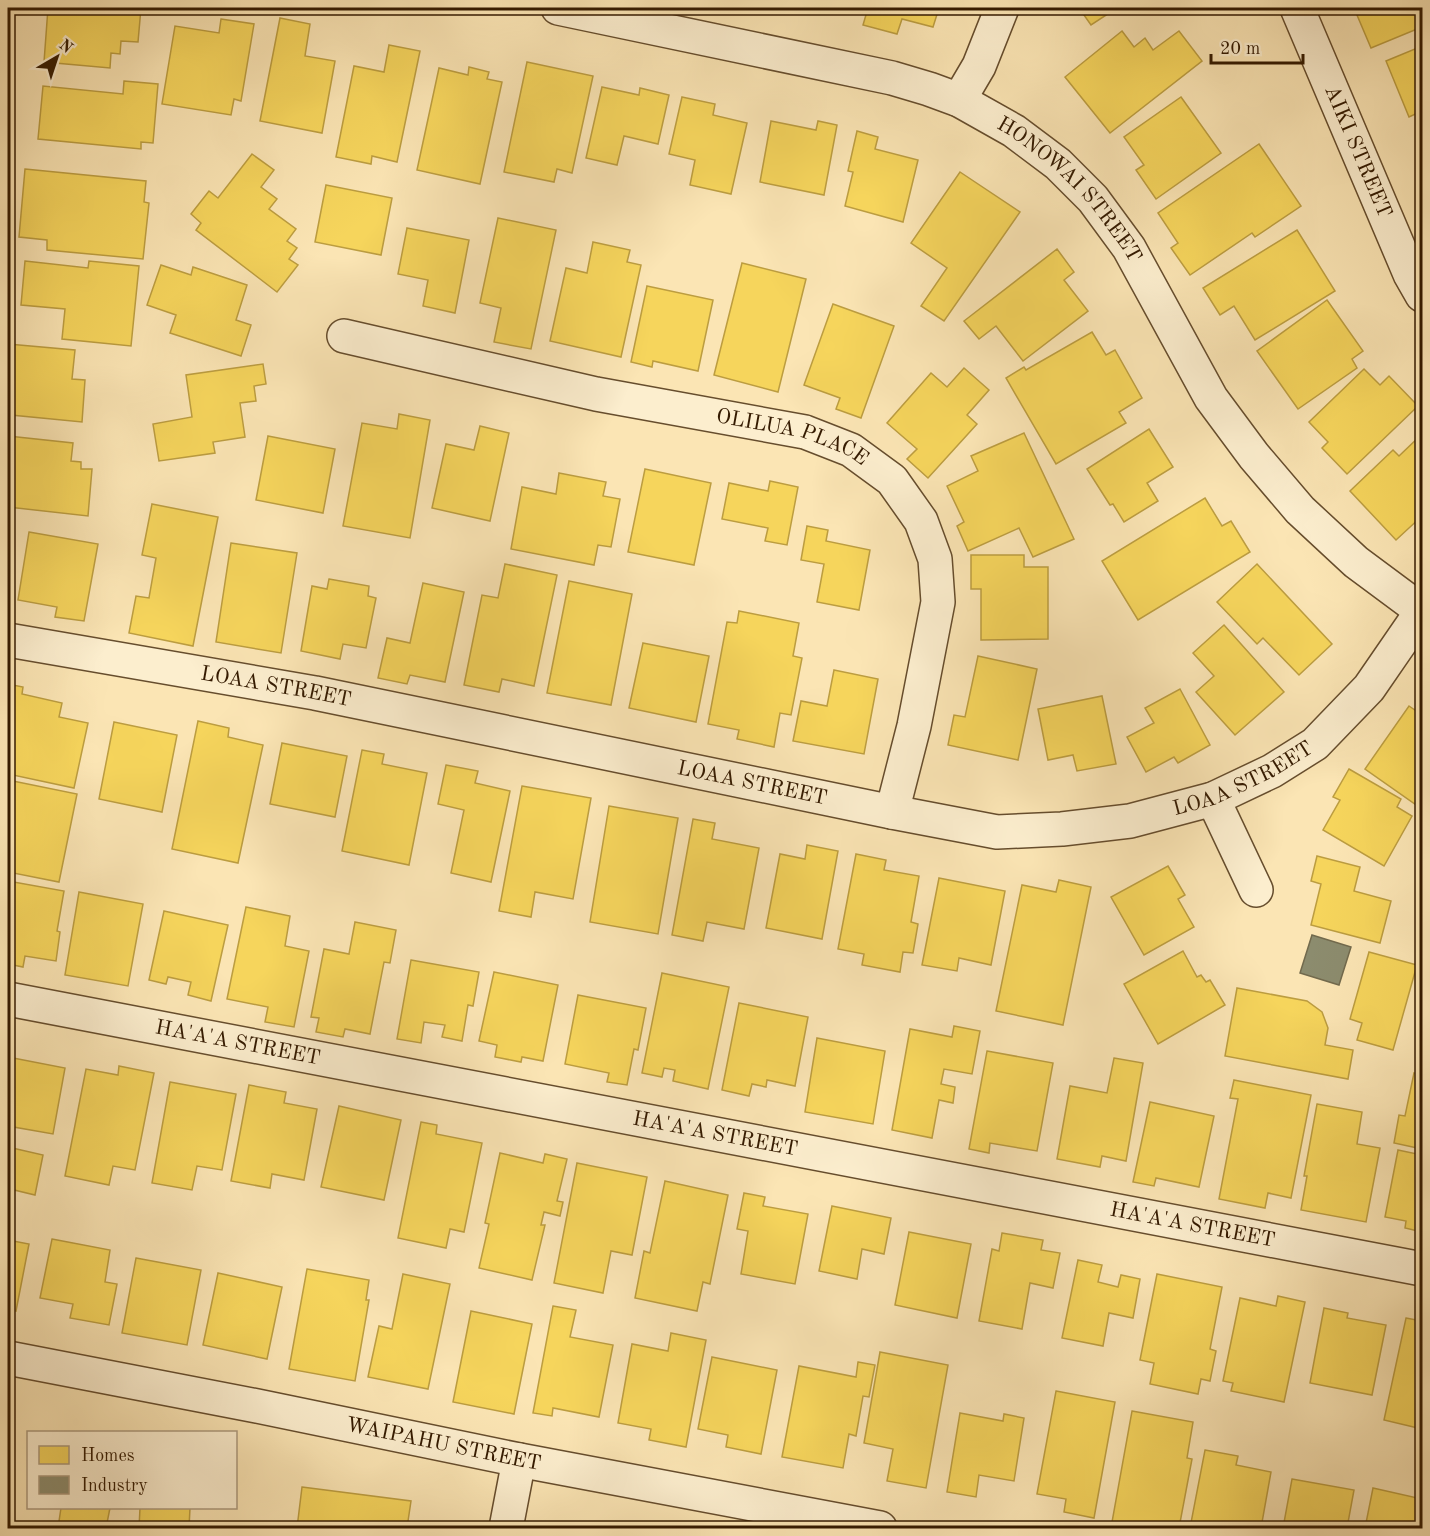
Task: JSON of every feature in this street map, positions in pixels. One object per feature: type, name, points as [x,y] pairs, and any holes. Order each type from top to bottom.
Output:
[{"type":"street","name":"HONOWAI STREET","points":[[562,8],[892,78],[959,100],[1014,131],[1058,164],[1093,200],[1129,248],[1211,398],[1254,456],[1300,510],[1356,562],[1422,611]]},
{"type":"street","points":[[959,100],[979,66],[1002,8]]},
{"type":"street","name":"AIKI STREET","points":[[1297,8],[1410,274],[1422,296]]},
{"type":"street","name":"OLILUA PLACE","points":[[344,336],[596,394],[805,432],[851,450],[892,480],[921,521],[935,559],[938,602],[914,726],[892,812]]},
{"type":"street","name":"LOAA STREET","points":[[8,640],[326,695],[997,832],[1062,829],[1130,820],[1213,799],[1272,771],[1315,744],[1369,688],[1422,611]]},
{"type":"street","points":[[1213,799],[1257,890]]},
{"type":"street","name":"HA'A'A STREET","points":[[8,999],[1422,1269]]},
{"type":"street","name":"WAIPAHU STREET","points":[[8,1358],[519,1460],[880,1528]]},
{"type":"street","points":[[506,1528],[519,1460]]},
{"type":"building: Homes","points":[[48,8],[141,8],[138,42],[121,41],[120,54],[111,53],[110,68],[44,62]]},
{"type":"building: Homes","points":[[868,8],[939,8],[933,27],[902,19],[897,34],[863,25]]},
{"type":"building: Homes","points":[[1079,8],[1117,8],[1091,25]]},
{"type":"building: Homes","points":[[1354,8],[1422,8],[1422,27],[1371,48]]},
{"type":"building: Homes","points":[[280,18],[310,24],[305,56],[335,61],[322,133],[260,121]]},
{"type":"building: Homes","points":[[221,19],[254,24],[241,101],[234,99],[231,115],[162,104],[175,26],[219,33]]},
{"type":"building: Homes","points":[[1122,31],[1134,47],[1145,38],[1153,50],[1179,31],[1202,61],[1110,133],[1065,77]]},
{"type":"building: Homes","points":[[389,45],[420,51],[397,162],[372,156],[371,164],[336,157],[354,66],[384,72]]},
{"type":"building: Homes","points":[[1422,46],[1422,111],[1409,117],[1386,61]]},
{"type":"building: Homes","points":[[527,62],[593,76],[572,173],[557,169],[554,182],[504,172]]},
{"type":"building: Homes","points":[[469,67],[489,72],[487,79],[502,82],[480,184],[417,170],[439,68],[468,75]]},
{"type":"building: Homes","points":[[124,81],[158,84],[153,143],[141,142],[141,149],[38,139],[43,86],[123,94]]},
{"type":"building: Homes","points":[[602,87],[639,95],[640,88],[669,95],[658,144],[624,136],[617,165],[586,158]]},
{"type":"building: Homes","points":[[682,97],[715,104],[713,115],[747,123],[731,194],[690,185],[695,160],[669,154]]},
{"type":"building: Homes","points":[[1181,97],[1221,153],[1156,199],[1136,170],[1144,165],[1124,137]]},
{"type":"building: Homes","points":[[771,121],[816,130],[818,121],[837,125],[824,195],[760,182]]},
{"type":"building: Homes","points":[[857,131],[878,137],[875,149],[918,160],[903,222],[845,206],[853,172],[848,171]]},
{"type":"building: Homes","points":[[1259,144],[1301,206],[1255,237],[1252,233],[1190,275],[1171,248],[1178,243],[1158,213]]},
{"type":"building: Homes","points":[[252,154],[274,170],[261,187],[277,199],[269,209],[296,229],[287,241],[297,248],[289,259],[298,265],[277,292],[196,230],[201,223],[191,214],[209,191],[218,198]]},
{"type":"building: Homes","points":[[25,169],[146,181],[144,202],[149,203],[143,259],[47,250],[47,240],[19,237]]},
{"type":"building: Homes","points":[[960,172],[1020,212],[944,321],[921,306],[947,268],[911,243]]},
{"type":"building: Homes","points":[[326,185],[392,198],[381,255],[315,242]]},
{"type":"building: Homes","points":[[498,218],[556,230],[531,349],[494,342],[501,308],[480,303]]},
{"type":"building: Homes","points":[[407,228],[469,240],[455,313],[423,306],[428,280],[398,274]]},
{"type":"building: Homes","points":[[1297,230],[1335,291],[1255,340],[1234,306],[1220,315],[1203,288]]},
{"type":"building: Homes","points":[[593,242],[630,250],[627,262],[641,265],[621,357],[550,341],[566,268],[587,273]]},
{"type":"building: Homes","points":[[1057,249],[1074,272],[1064,280],[1088,311],[1023,361],[996,326],[979,339],[964,321]]},
{"type":"building: Homes","points":[[25,261],[88,268],[89,261],[139,266],[131,346],[62,339],[65,309],[21,305]]},
{"type":"building: Homes","points":[[742,263],[806,279],[778,392],[714,375]]},
{"type":"building: Homes","points":[[161,265],[191,275],[193,267],[247,285],[236,320],[251,325],[241,356],[170,333],[176,315],[147,305]]},
{"type":"building: Homes","points":[[647,286],[713,300],[698,371],[653,361],[652,367],[631,362]]},
{"type":"building: Homes","points":[[1327,300],[1363,351],[1352,359],[1357,368],[1298,409],[1257,351]]},
{"type":"building: Homes","points":[[833,304],[894,326],[861,418],[836,409],[840,398],[804,385]]},
{"type":"building: Homes","points":[[1092,332],[1106,355],[1115,350],[1142,398],[1119,412],[1126,423],[1056,464],[1006,378],[1024,367],[1026,370]]},
{"type":"building: Homes","points":[[8,344],[75,350],[72,379],[85,380],[82,422],[11,415],[14,377],[8,376]]},
{"type":"building: Homes","points":[[263,364],[266,384],[254,386],[256,401],[240,403],[245,437],[213,442],[215,453],[159,461],[153,424],[192,417],[186,375]]},
{"type":"building: Homes","points":[[964,368],[989,390],[967,415],[977,424],[928,478],[907,459],[917,449],[887,423],[931,373],[947,387]]},
{"type":"building: Homes","points":[[1364,369],[1380,385],[1389,376],[1418,406],[1347,474],[1322,448],[1328,442],[1309,422]]},
{"type":"building: Homes","points":[[399,414],[430,420],[410,538],[343,526],[362,423],[397,429]]},
{"type":"building: Homes","points":[[480,426],[509,433],[490,521],[432,508],[446,444],[474,450]]},
{"type":"building: Homes","points":[[1149,429],[1173,467],[1147,483],[1158,501],[1124,522],[1087,469]]},
{"type":"building: Homes","points":[[1024,433],[1074,539],[1033,557],[1019,528],[968,551],[957,526],[964,522],[947,486],[978,471],[971,456]]},
{"type":"building: Homes","points":[[8,436],[73,443],[71,461],[81,462],[81,469],[92,469],[88,516],[8,507]]},
{"type":"building: Homes","points":[[268,436],[335,449],[323,513],[256,500]]},
{"type":"building: Homes","points":[[1420,436],[1422,439],[1422,516],[1396,540],[1350,491],[1393,450],[1399,456]]},
{"type":"building: Homes","points":[[645,469],[711,483],[694,565],[628,552]]},
{"type":"building: Homes","points":[[559,473],[606,482],[603,496],[620,499],[611,547],[598,545],[594,565],[511,549],[522,487],[556,494]]},
{"type":"building: Homes","points":[[770,481],[798,487],[787,545],[765,541],[768,528],[722,519],[729,483],[768,491]]},
{"type":"building: Homes","points":[[1205,498],[1222,526],[1231,521],[1250,552],[1138,620],[1102,561]]},
{"type":"building: Homes","points":[[152,504],[218,517],[193,646],[129,633],[136,596],[149,598],[156,558],[142,555]]},
{"type":"building: Homes","points":[[807,526],[828,530],[826,541],[870,550],[859,610],[817,602],[824,564],[801,560]]},
{"type":"building: Homes","points":[[29,532],[98,544],[84,621],[55,617],[57,607],[18,600]]},
{"type":"building: Homes","points":[[231,543],[297,553],[281,653],[216,642]]},
{"type":"building: Homes","points":[[971,555],[1024,555],[1024,567],[1048,567],[1048,639],[981,640],[981,589],[971,589]]},
{"type":"building: Homes","points":[[505,564],[557,575],[534,686],[502,679],[499,692],[464,685],[482,595],[498,598]]},
{"type":"building: Homes","points":[[1257,564],[1332,644],[1299,675],[1263,638],[1257,644],[1217,602]]},
{"type":"building: Homes","points":[[329,579],[369,586],[368,596],[376,598],[366,648],[343,644],[340,659],[301,651],[312,586],[327,589]]},
{"type":"building: Homes","points":[[569,581],[632,594],[611,705],[547,693]]},
{"type":"building: Homes","points":[[423,583],[464,592],[445,682],[410,675],[407,684],[378,678],[387,638],[410,643]]},
{"type":"building: Homes","points":[[739,611],[799,623],[793,656],[802,658],[791,715],[780,713],[774,747],[737,739],[739,730],[708,724],[727,622],[737,623]]},
{"type":"building: Homes","points":[[1224,625],[1284,692],[1235,735],[1196,692],[1214,676],[1193,653]]},
{"type":"building: Homes","points":[[643,643],[709,656],[696,722],[629,708]]},
{"type":"building: Homes","points":[[978,656],[1037,669],[1018,760],[948,745],[954,715],[965,717]]},
{"type":"building: Homes","points":[[834,670],[878,679],[864,754],[793,741],[801,701],[827,706]]},
{"type":"building: Homes","points":[[8,684],[23,687],[22,694],[62,703],[59,717],[88,723],[74,788],[8,774]]},
{"type":"building: Homes","points":[[1180,689],[1210,745],[1178,763],[1174,757],[1146,772],[1127,737],[1154,723],[1145,708]]},
{"type":"building: Homes","points":[[1102,696],[1116,764],[1077,771],[1073,755],[1048,760],[1038,709]]},
{"type":"building: Homes","points":[[1409,706],[1422,715],[1422,809],[1365,769]]},
{"type":"building: Homes","points":[[198,721],[229,728],[228,737],[263,745],[238,863],[172,849]]},
{"type":"building: Homes","points":[[114,722],[177,735],[162,812],[99,799]]},
{"type":"building: Homes","points":[[282,743],[347,756],[335,817],[270,804]]},
{"type":"building: Homes","points":[[362,750],[384,754],[382,764],[427,773],[409,865],[342,851]]},
{"type":"building: Homes","points":[[446,765],[478,771],[475,783],[510,791],[491,882],[451,873],[464,810],[438,804]]},
{"type":"building: Homes","points":[[1349,769],[1401,799],[1397,807],[1412,816],[1384,866],[1323,830],[1340,800],[1333,797]]},
{"type":"building: Homes","points":[[8,780],[77,794],[59,882],[8,872]]},
{"type":"building: Homes","points":[[522,786],[591,798],[573,899],[535,892],[531,917],[499,911]]},
{"type":"building: Homes","points":[[609,806],[678,818],[658,934],[590,922]]},
{"type":"building: Homes","points":[[693,819],[715,823],[712,839],[759,848],[744,929],[707,922],[703,941],[672,935]]},
{"type":"building: Homes","points":[[807,845],[838,851],[822,939],[766,928],[780,854],[805,859]]},
{"type":"building: Homes","points":[[856,854],[886,860],[884,870],[919,876],[911,922],[918,924],[913,953],[903,952],[900,972],[862,965],[864,954],[838,949]]},
{"type":"building: Homes","points":[[1317,856],[1360,867],[1354,891],[1391,901],[1380,943],[1311,925],[1321,884],[1311,881]]},
{"type":"building: Homes","points":[[1168,866],[1185,895],[1178,899],[1194,927],[1144,955],[1111,897]]},
{"type":"building: Homes","points":[[939,878],[1005,891],[991,965],[959,958],[957,971],[922,965]]},
{"type":"building: Homes","points":[[1059,880],[1091,887],[1063,1025],[996,1011],[1022,885],[1056,892]]},
{"type":"building: Homes","points":[[8,881],[64,891],[57,931],[60,932],[56,961],[25,956],[23,967],[8,964]]},
{"type":"building: Homes","points":[[79,892],[143,904],[128,986],[65,975]]},
{"type":"building: Homes","points":[[246,907],[290,916],[285,946],[309,951],[294,1027],[265,1022],[268,1007],[227,999]]},
{"type":"building: Homes","points":[[164,911],[228,925],[211,1001],[188,995],[191,982],[168,977],[166,984],[149,980]]},
{"type":"building: Homes","points":[[355,922],[396,930],[390,963],[384,962],[370,1034],[345,1029],[343,1037],[316,1032],[319,1018],[311,1017],[324,949],[349,954]]},
{"type":"building: Homes","points":[[1183,951],[1197,977],[1201,975],[1206,982],[1210,980],[1225,1005],[1158,1044],[1124,984]]},
{"type":"building: Homes","points":[[1369,952],[1417,965],[1393,1050],[1357,1040],[1362,1023],[1350,1019]]},
{"type":"building: Homes","points":[[411,960],[479,972],[473,1006],[468,1005],[462,1041],[442,1037],[445,1025],[424,1022],[421,1043],[397,1039]]},
{"type":"building: Homes","points":[[494,972],[558,985],[543,1061],[522,1057],[521,1062],[495,1057],[497,1045],[479,1041]]},
{"type":"building: Homes","points":[[662,973],[729,987],[708,1089],[673,1081],[675,1070],[664,1068],[662,1077],[642,1073]]},
{"type":"building: Homes","points":[[1237,988],[1307,1001],[1322,1012],[1328,1028],[1325,1045],[1353,1050],[1348,1079],[1225,1056]]},
{"type":"building: Homes","points":[[578,995],[646,1008],[638,1050],[634,1049],[627,1085],[607,1082],[609,1073],[565,1064]]},
{"type":"building: Homes","points":[[739,1003],[808,1017],[795,1086],[767,1080],[766,1087],[752,1084],[749,1096],[722,1090]]},
{"type":"building: Homes","points":[[954,1026],[980,1031],[972,1074],[944,1069],[941,1084],[955,1087],[953,1103],[939,1100],[932,1138],[892,1130],[910,1029],[952,1037]]},
{"type":"building: Homes","points":[[817,1038],[885,1051],[873,1124],[805,1112]]},
{"type":"building: Homes","points":[[987,1051],[1053,1063],[1037,1151],[990,1143],[989,1153],[969,1149]]},
{"type":"building: Homes","points":[[8,1057],[65,1068],[53,1134],[8,1126]]},
{"type":"building: Homes","points":[[1114,1058],[1143,1063],[1126,1161],[1102,1156],[1100,1167],[1057,1159],[1070,1086],[1107,1093]]},
{"type":"building: Homes","points":[[119,1066],[154,1073],[135,1170],[113,1166],[109,1185],[65,1176],[86,1069],[118,1075]]},
{"type":"building: Homes","points":[[1414,1073],[1422,1075],[1422,1149],[1394,1143],[1399,1115],[1405,1116]]},
{"type":"building: Homes","points":[[1234,1080],[1311,1095],[1291,1198],[1268,1193],[1265,1208],[1219,1199],[1238,1099],[1230,1098]]},
{"type":"building: Homes","points":[[170,1082],[236,1094],[222,1170],[197,1166],[192,1190],[152,1183]]},
{"type":"building: Homes","points":[[249,1085],[286,1092],[284,1103],[317,1109],[304,1180],[272,1174],[270,1188],[231,1181]]},
{"type":"building: Homes","points":[[1150,1102],[1214,1116],[1199,1187],[1156,1178],[1154,1186],[1133,1182]]},
{"type":"building: Homes","points":[[1317,1104],[1362,1112],[1357,1144],[1380,1148],[1366,1222],[1301,1210],[1307,1176],[1304,1176]]},
{"type":"building: Homes","points":[[339,1106],[401,1120],[384,1200],[321,1187]]},
{"type":"building: Homes","points":[[421,1122],[437,1125],[436,1134],[482,1143],[464,1232],[450,1229],[446,1248],[398,1238]]},
{"type":"building: Homes","points":[[8,1147],[43,1155],[35,1195],[14,1190],[10,1213],[8,1213]]},
{"type":"building: Homes","points":[[1398,1150],[1422,1155],[1422,1232],[1405,1228],[1406,1221],[1385,1217]]},
{"type":"building: Homes","points":[[500,1153],[543,1163],[545,1154],[567,1159],[557,1201],[563,1202],[560,1216],[544,1212],[541,1225],[545,1225],[532,1280],[479,1268],[489,1224],[485,1223]]},
{"type":"building: Homes","points":[[577,1163],[647,1177],[632,1255],[611,1251],[603,1293],[554,1283]]},
{"type":"building: Homes","points":[[665,1181],[728,1195],[710,1284],[703,1282],[697,1311],[635,1298],[644,1251],[650,1253]]},
{"type":"building: Homes","points":[[744,1193],[765,1197],[763,1206],[808,1214],[795,1284],[741,1274],[748,1231],[737,1229]]},
{"type":"building: Homes","points":[[832,1206],[891,1218],[884,1254],[862,1249],[857,1279],[819,1271]]},
{"type":"building: Homes","points":[[909,1232],[971,1244],[957,1318],[895,1305]]},
{"type":"building: Homes","points":[[1002,1233],[1043,1240],[1041,1250],[1060,1253],[1053,1288],[1030,1283],[1022,1329],[979,1321],[992,1249],[999,1251]]},
{"type":"building: Homes","points":[[52,1239],[110,1250],[105,1282],[117,1284],[109,1325],[70,1318],[73,1304],[40,1298]]},
{"type":"building: Homes","points":[[8,1240],[29,1244],[16,1311],[8,1309]]},
{"type":"building: Homes","points":[[136,1258],[201,1270],[187,1345],[122,1333]]},
{"type":"building: Homes","points":[[1078,1260],[1102,1265],[1098,1282],[1118,1287],[1121,1275],[1140,1279],[1133,1318],[1109,1313],[1103,1346],[1062,1338]]},
{"type":"building: Homes","points":[[307,1269],[369,1280],[366,1300],[369,1300],[355,1381],[289,1369]]},
{"type":"building: Homes","points":[[218,1273],[282,1287],[267,1359],[203,1345]]},
{"type":"building: Homes","points":[[403,1274],[450,1284],[428,1389],[368,1377],[379,1326],[392,1329]]},
{"type":"building: Homes","points":[[1157,1274],[1222,1287],[1210,1349],[1216,1351],[1210,1381],[1201,1379],[1198,1394],[1150,1384],[1154,1363],[1140,1360]]},
{"type":"building: Homes","points":[[1278,1296],[1305,1302],[1284,1402],[1231,1391],[1233,1383],[1223,1381],[1240,1298],[1276,1306]]},
{"type":"building: Homes","points":[[553,1306],[576,1310],[570,1337],[613,1345],[599,1417],[553,1408],[552,1416],[533,1413]]},
{"type":"building: Homes","points":[[1324,1308],[1348,1313],[1347,1318],[1386,1325],[1372,1395],[1310,1383]]},
{"type":"building: Homes","points":[[471,1311],[532,1324],[514,1414],[453,1402]]},
{"type":"building: Homes","points":[[1406,1318],[1422,1321],[1422,1429],[1384,1420]]},
{"type":"building: Homes","points":[[671,1333],[706,1340],[686,1447],[649,1440],[651,1429],[618,1423],[632,1344],[668,1351]]},
{"type":"building: Homes","points":[[880,1352],[948,1365],[926,1488],[887,1481],[893,1449],[864,1443]]},
{"type":"building: Homes","points":[[712,1357],[777,1370],[761,1454],[726,1447],[728,1435],[698,1429]]},
{"type":"building: Homes","points":[[858,1362],[875,1365],[869,1397],[863,1396],[856,1436],[849,1434],[843,1468],[782,1457],[799,1366],[856,1377]]},
{"type":"building: Homes","points":[[1056,1391],[1115,1402],[1094,1518],[1064,1512],[1066,1499],[1037,1494]]},
{"type":"building: Homes","points":[[1132,1411],[1193,1422],[1187,1458],[1192,1459],[1179,1528],[1145,1528],[1112,1522]]},
{"type":"building: Homes","points":[[960,1413],[1003,1421],[1004,1414],[1024,1418],[1014,1481],[979,1475],[976,1497],[947,1492]]},
{"type":"building: Homes","points":[[1205,1450],[1238,1456],[1236,1465],[1271,1472],[1261,1528],[1190,1528]]},
{"type":"building: Homes","points":[[1292,1479],[1354,1490],[1347,1528],[1283,1528]]},
{"type":"building: Homes","points":[[302,1487],[411,1501],[407,1528],[297,1528]]},
{"type":"building: Homes","points":[[1373,1488],[1422,1499],[1422,1528],[1365,1528]]},
{"type":"building: Homes","points":[[61,1509],[110,1509],[106,1528],[58,1528]]},
{"type":"building: Homes","points":[[140,1509],[190,1509],[189,1528],[139,1528]]},
{"type":"building: Industry","points":[[1312,935],[1351,947],[1339,985],[1300,973]]}]
